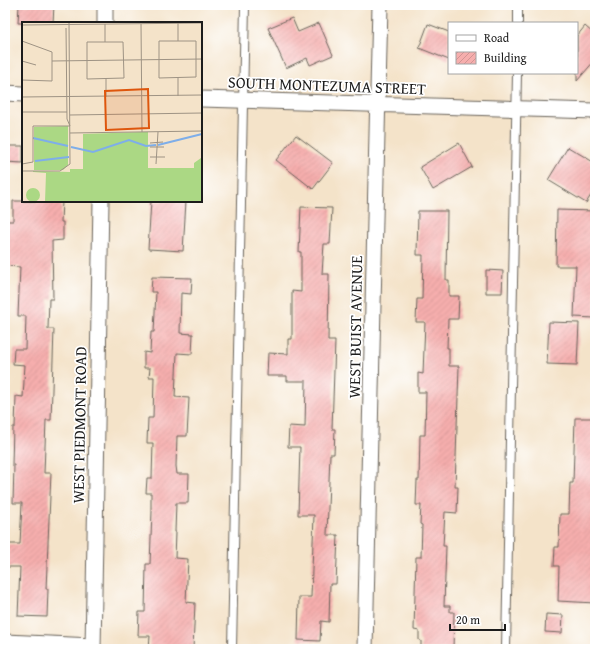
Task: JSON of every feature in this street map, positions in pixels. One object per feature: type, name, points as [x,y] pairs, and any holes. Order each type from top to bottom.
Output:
[{"type":"street","points":[[105,5],[105,22]]},
{"type":"street","name":"WEST BUIST AVENUE","points":[[366,649],[380,5]]},
{"type":"street","points":[[5,93],[22,94]]},
{"type":"street","name":"SOUTH MONTEZUMA STREET","points":[[202,99],[595,111]]},
{"type":"street","name":"WEST PIEDMONT ROAD","points":[[93,647],[101,202]]},
{"type":"street","points":[[5,642],[93,647]]},
{"type":"lane","points":[[232,649],[245,5]]},
{"type":"lane","points":[[518,5],[518,22]]},
{"type":"lane","points":[[506,649],[517,74]]},
{"type":"building","points":[[19,5],[54,5],[53,22],[18,23]]},
{"type":"building","points":[[292,18],[298,32],[319,23],[333,55],[310,65],[307,58],[286,68],[268,28]]},
{"type":"building","points":[[428,24],[448,32],[448,60],[419,48]]},
{"type":"building","points":[[585,26],[595,35],[595,60],[577,81],[578,74],[578,35]]},
{"type":"building","points":[[296,135],[333,163],[313,189],[276,160]]},
{"type":"building","points":[[459,143],[472,167],[433,190],[420,167]]},
{"type":"building","points":[[5,146],[22,146],[22,163],[5,162]]},
{"type":"building","points":[[568,147],[595,163],[595,189],[586,203],[548,180]]},
{"type":"building","points":[[13,201],[62,202],[61,222],[63,222],[63,240],[52,241],[53,299],[49,299],[48,329],[54,329],[51,420],[46,420],[44,473],[51,473],[46,589],[48,589],[47,617],[18,616],[20,567],[7,567],[8,544],[20,544],[22,503],[13,503],[13,427],[15,427],[16,396],[23,397],[25,365],[13,364],[14,349],[25,349],[26,316],[18,316],[20,267],[5,266],[5,221],[13,221]]},
{"type":"building","points":[[151,202],[186,202],[183,251],[148,249]]},
{"type":"building","points":[[301,207],[332,208],[330,244],[324,244],[322,274],[329,274],[328,341],[335,341],[332,429],[335,429],[334,454],[330,454],[327,535],[338,535],[336,584],[330,584],[329,622],[321,621],[320,641],[298,640],[299,597],[311,597],[314,515],[298,515],[300,447],[288,447],[289,426],[305,427],[306,381],[287,381],[287,376],[267,376],[268,353],[288,354],[288,339],[292,339],[292,291],[301,292],[301,252],[299,252]]},
{"type":"building","points":[[557,210],[595,211],[595,318],[574,317],[576,266],[556,266]]},
{"type":"building","points":[[418,211],[447,211],[446,280],[449,280],[449,296],[459,296],[458,319],[448,319],[447,348],[449,348],[449,366],[459,366],[455,487],[458,487],[457,513],[445,512],[443,546],[446,546],[444,606],[450,606],[450,612],[454,612],[453,649],[421,649],[419,631],[414,630],[416,557],[421,557],[422,525],[420,524],[421,505],[416,505],[417,480],[419,480],[420,435],[425,435],[426,392],[418,392],[418,373],[423,374],[425,322],[416,322],[417,299],[422,299],[423,255],[417,255]]},
{"type":"building","points":[[486,270],[503,271],[502,293],[486,293]]},
{"type":"building","points":[[152,277],[192,278],[191,294],[181,293],[180,333],[193,334],[192,354],[177,353],[175,397],[189,398],[187,436],[177,436],[176,466],[177,474],[189,474],[188,503],[176,503],[175,558],[188,559],[186,602],[195,603],[193,649],[149,649],[150,636],[138,636],[139,612],[145,612],[146,564],[150,564],[152,511],[151,493],[146,493],[147,478],[152,478],[153,443],[147,443],[148,418],[153,418],[154,377],[149,377],[150,368],[144,368],[144,352],[150,353],[151,332],[154,332],[156,292],[151,292]]},
{"type":"building","points":[[549,322],[579,323],[577,365],[547,364]]},
{"type":"building","points":[[575,418],[595,418],[595,603],[558,601],[559,566],[554,566],[555,547],[559,547],[560,514],[569,514],[570,483],[573,483]]},
{"type":"building","points":[[546,614],[563,615],[562,633],[545,632]]}]
